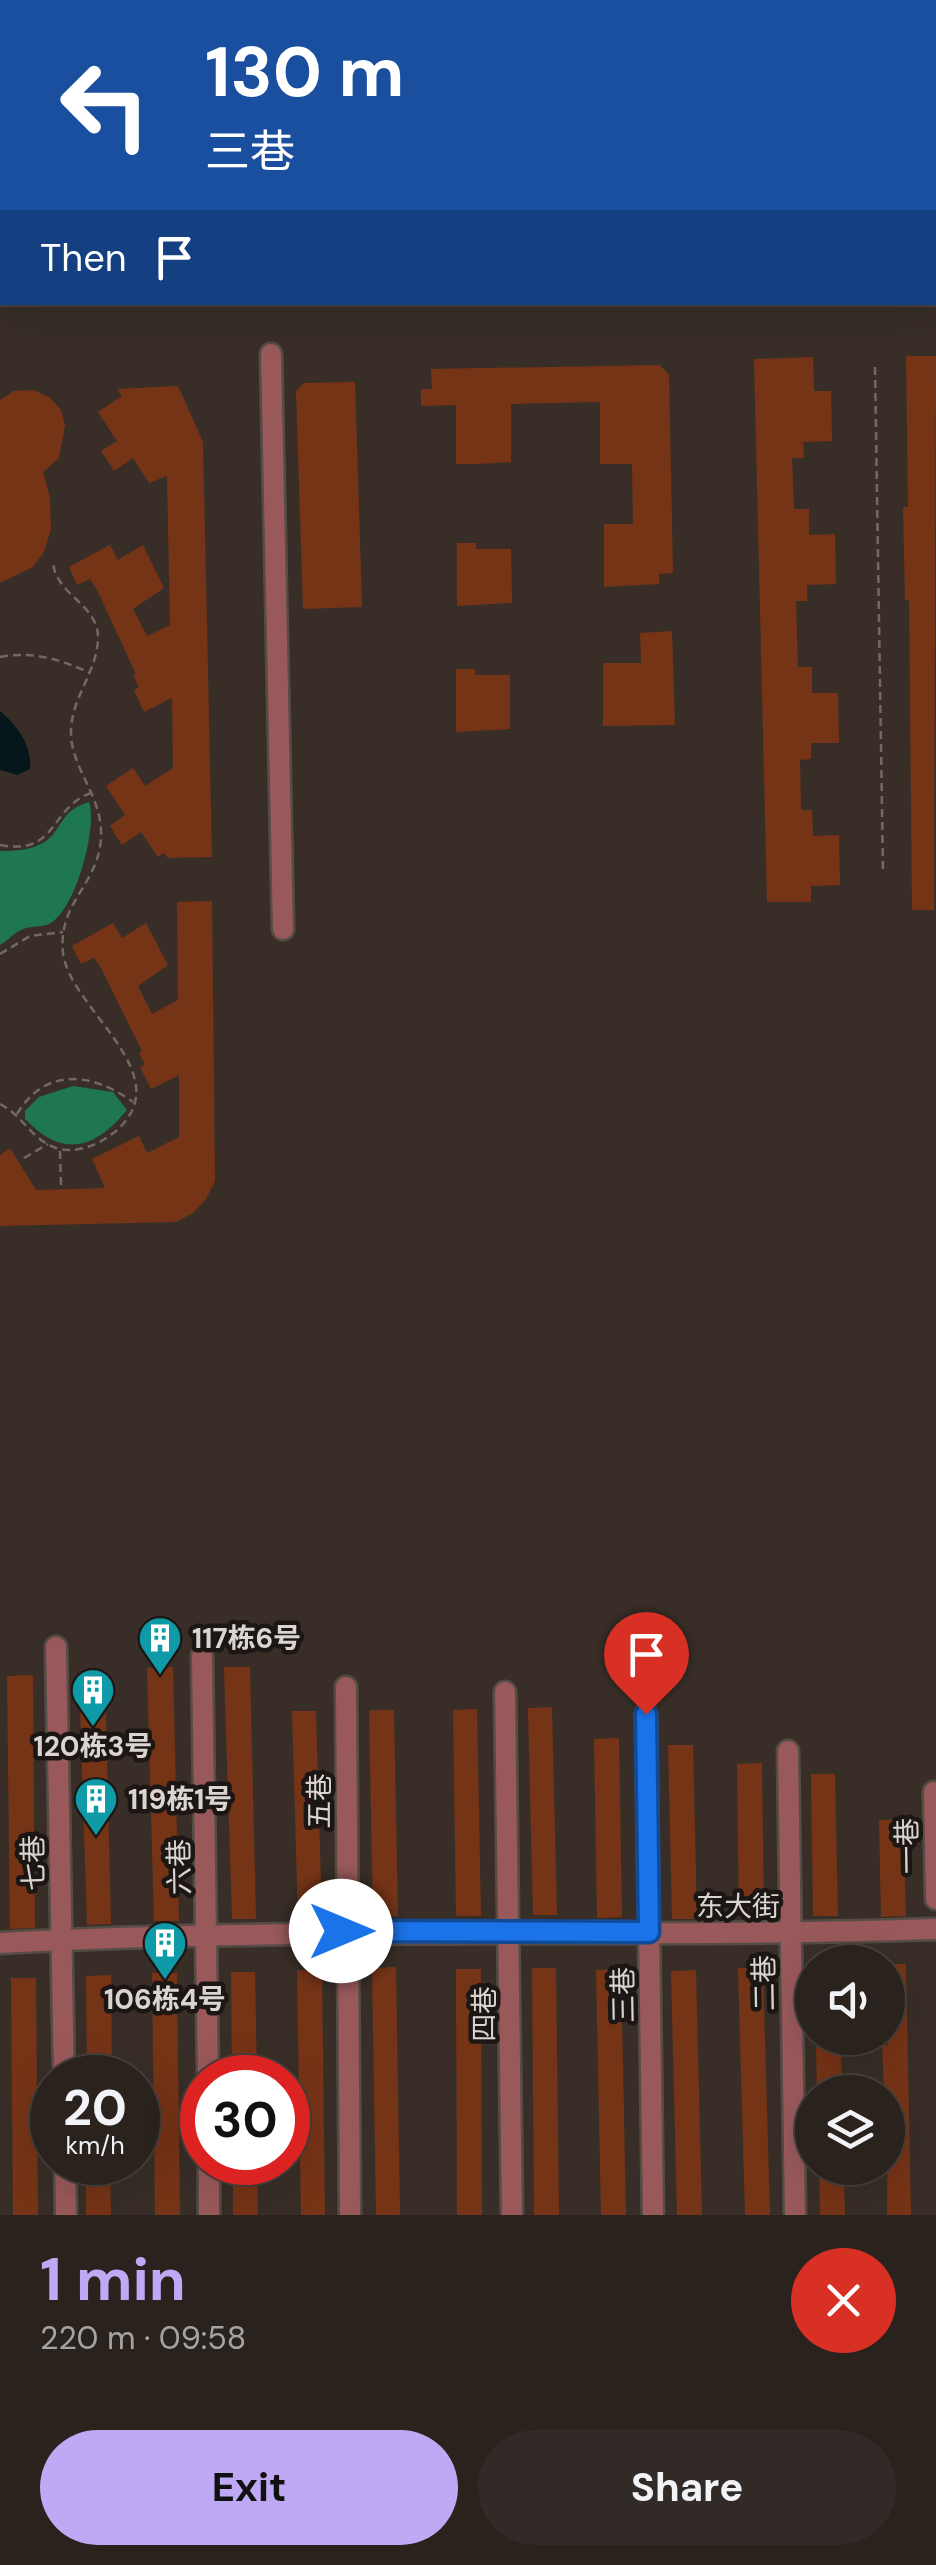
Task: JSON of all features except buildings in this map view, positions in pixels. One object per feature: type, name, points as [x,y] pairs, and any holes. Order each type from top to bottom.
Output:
[{"type":"street","points":[[271,354],[283,928]]},
{"type":"street","name":"七巷","points":[[56,1647],[64,2055]]},
{"type":"street","name":"六巷","points":[[202,1656],[208,2055]]},
{"type":"street","name":"五巷","points":[[346,1688],[350,2215]]},
{"type":"street","name":"四巷","points":[[505,1692],[512,2215]]},
{"type":"street","name":"三巷","points":[[646,1714],[653,2215]]},
{"type":"street","name":"二巷","points":[[788,1750],[796,2215]]},
{"type":"street","name":"一巷","points":[[934,1792],[936,1900]]},
{"type":"street","name":"东大街","points":[[0,1944],[348,1931],[791,1934],[936,1929]]},
{"type":"street","points":[[65,2185],[66,2215]]},
{"type":"street","points":[[209,2185],[209,2215]]},
{"type":"path","points":[[875,367],[884,872]]},
{"type":"path","points":[[0,1104],[31,1134],[60,1149],[89,1147],[108,1138],[128,1120],[135,1104],[135,1088],[125,1054],[68,971],[64,932],[70,904],[92,873],[101,844],[93,792],[74,755],[70,732],[98,639],[88,610],[62,584],[53,561]]},
{"type":"path","points":[[0,657],[14,654],[59,659],[90,674]]},
{"type":"path","points":[[0,845],[24,847],[37,843],[49,836],[70,805],[93,792]]},
{"type":"path","points":[[0,954],[30,936],[64,932]]},
{"type":"path","points":[[16,1116],[29,1095],[46,1083],[66,1078],[114,1088],[135,1104]]},
{"type":"path","points":[[24,1158],[48,1144]]},
{"type":"path","points":[[60,1149],[61,1184]]},
{"type":"green space","points":[[89,802],[90,830],[82,868],[59,916],[49,924],[23,929],[0,945],[0,851],[38,845],[48,839],[67,815]]},
{"type":"green space","points":[[73,1086],[113,1092],[127,1110],[102,1134],[78,1144],[52,1140],[25,1119],[25,1111],[39,1097]]},
{"type":"shaded area","points":[[0,711],[18,730],[29,752],[30,769],[17,775],[0,770]]},
{"type":"place","name":"117栋6号","points":[[160,1676]]},
{"type":"place","name":"120栋3号","points":[[93,1728]]},
{"type":"place","name":"119栋1号","points":[[96,1837]]},
{"type":"place","name":"106栋4号","points":[[165,1981]]},
{"type":"route","points":[[341,1931],[649,1932],[646,1714]]}]
